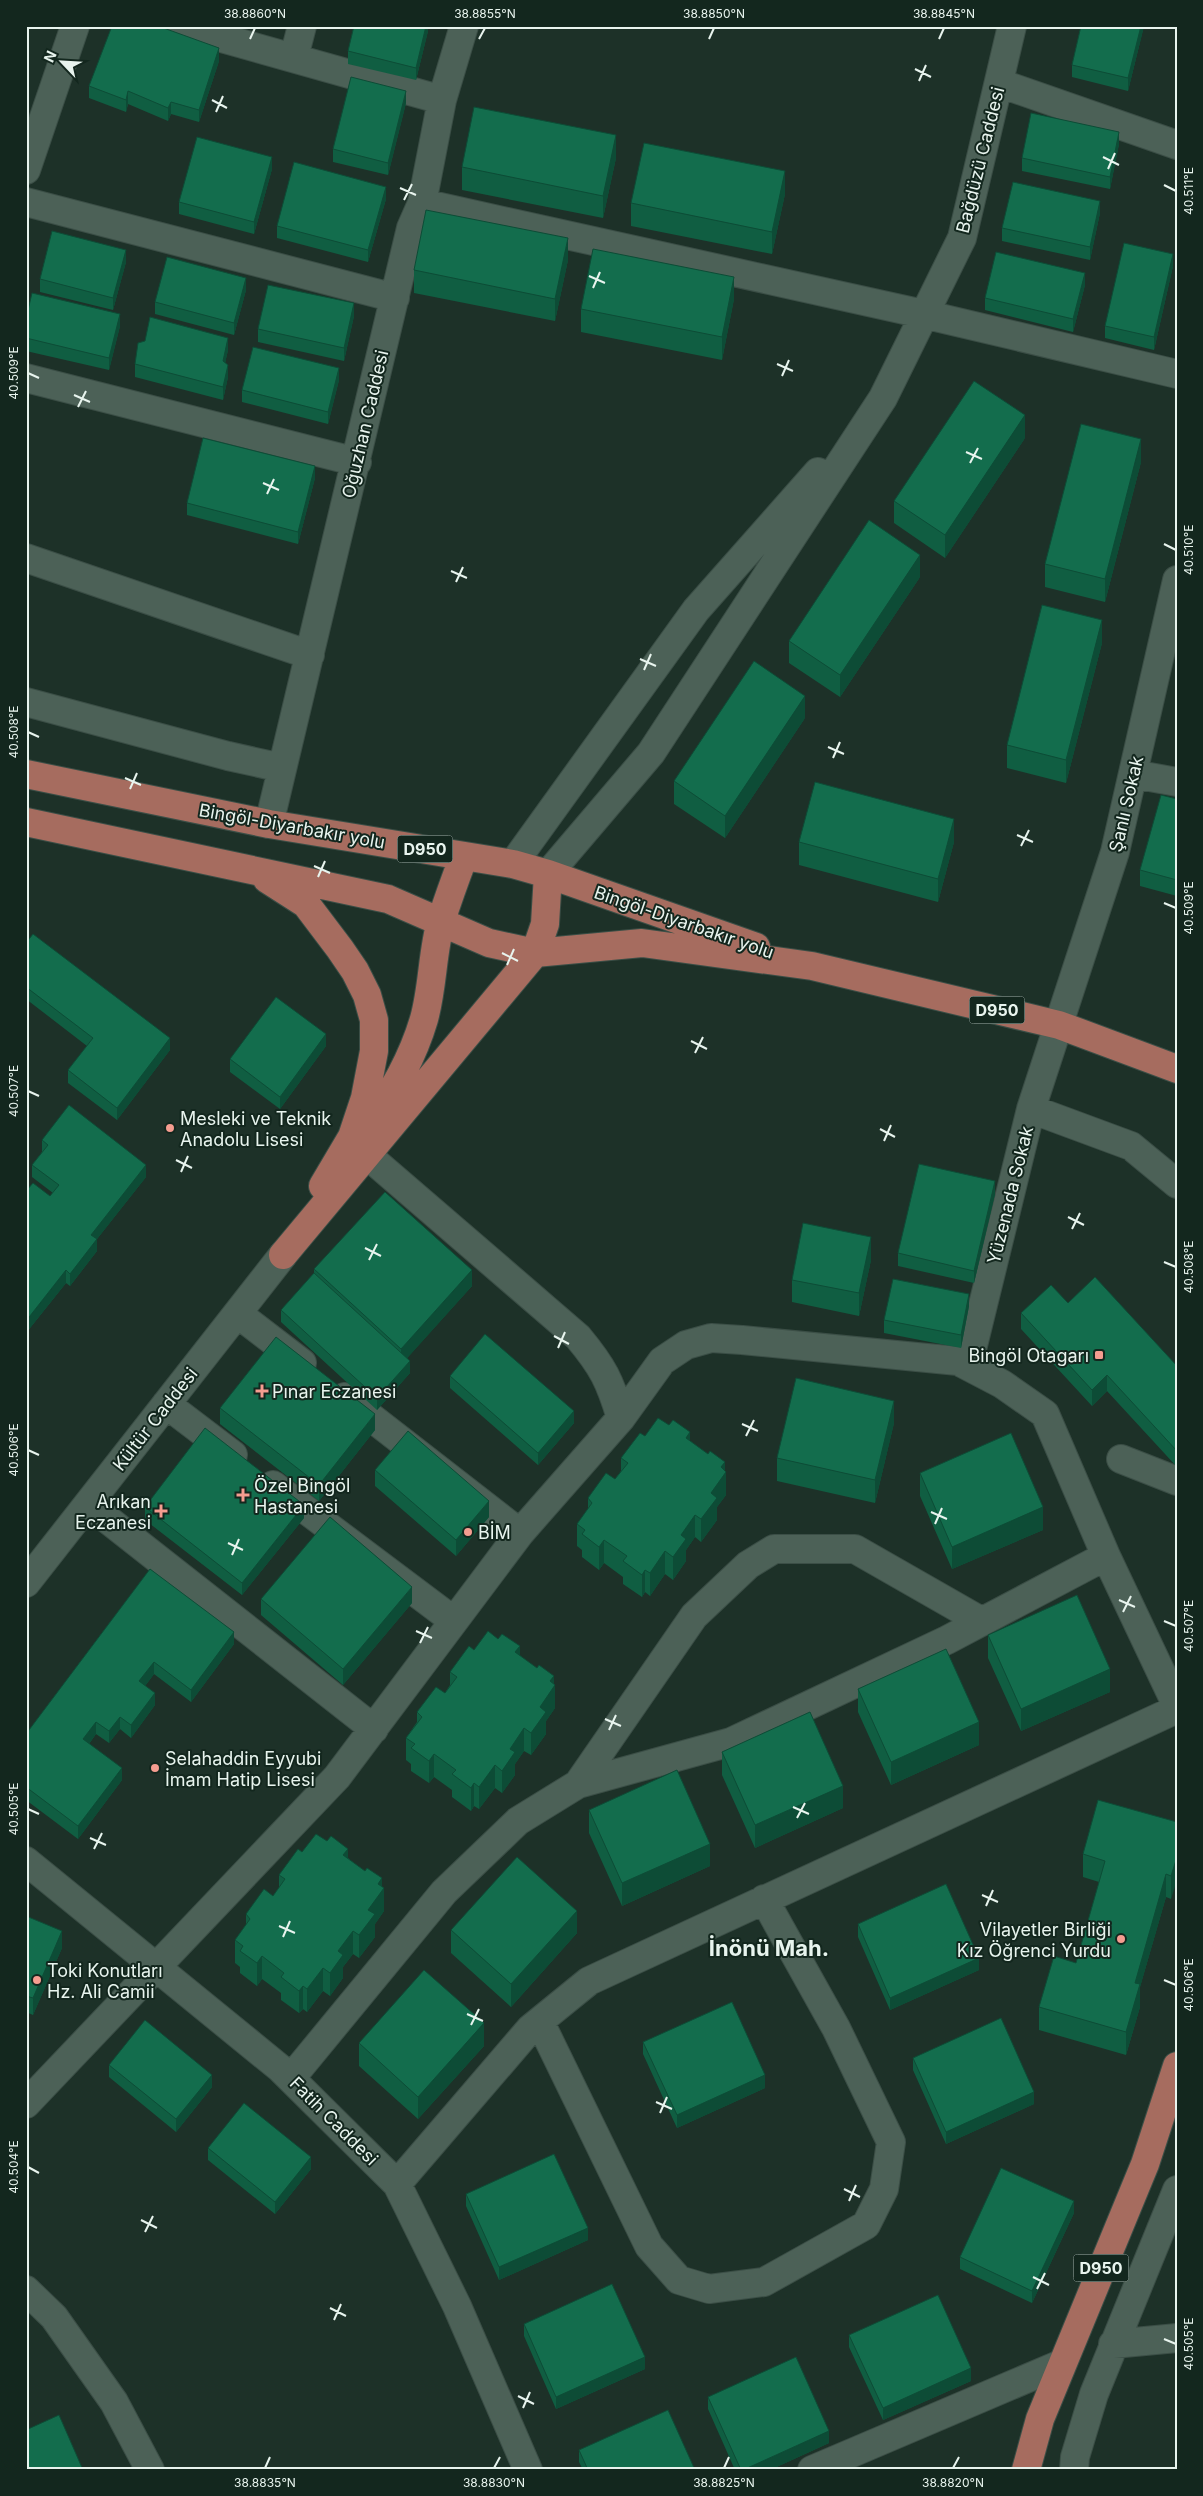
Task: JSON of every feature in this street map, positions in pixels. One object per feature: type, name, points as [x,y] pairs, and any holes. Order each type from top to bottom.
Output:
[{"type":"main road","name":"Bingöl-Diyarbakır yolu","points":[[26,774],[268,824],[513,864],[548,874],[812,966]]},
{"type":"main road","name":"Bingöl-Diyarbakır yolu","points":[[26,822],[388,899],[489,944],[535,953],[642,943],[812,966],[1059,1025],[1177,1069]]},
{"type":"main road","points":[[284,1255],[383,1106],[406,1068],[424,1018],[433,956],[441,921],[464,856]]},
{"type":"main road","points":[[253,870],[306,904],[355,971],[367,995],[374,1020],[374,1051],[365,1098],[352,1137],[284,1255]]},
{"type":"main road","points":[[284,1255],[535,953],[545,924],[548,905],[548,874]]},
{"type":"main road","name":"D950","points":[[1026,2470],[1040,2418],[1144,2164],[1177,2066]]},
{"type":"street","points":[[26,170],[75,26]]},
{"type":"street","points":[[179,26],[442,100]]},
{"type":"street","points":[[294,57],[302,26]]},
{"type":"street","name":"Oğuzhan Caddesi","points":[[268,824],[357,462],[411,228],[422,203],[442,100],[464,26]]},
{"type":"street","name":"Bağdüzü Caddesi","points":[[883,398],[962,238],[1012,26]]},
{"type":"street","points":[[999,83],[1177,145]]},
{"type":"street","points":[[26,202],[395,298]]},
{"type":"street","points":[[422,203],[923,314],[1177,374]]},
{"type":"street","points":[[26,378],[357,462]]},
{"type":"street","points":[[513,864],[696,610],[883,398]]},
{"type":"street","points":[[548,874],[650,753],[883,398]]},
{"type":"street","points":[[26,558],[310,655]]},
{"type":"street","name":"Şanlı Sokak","points":[[1059,1025],[1115,852],[1175,593]]},
{"type":"street","points":[[26,702],[228,756],[282,768]]},
{"type":"street","points":[[1133,774],[1177,782]]},
{"type":"street","name":"Yüzenada Sokak","points":[[968,1366],[1031,1109],[1059,1025]]},
{"type":"street","points":[[1031,1109],[1132,1146],[1177,1184]]},
{"type":"street","points":[[367,1155],[578,1337],[600,1363],[612,1389],[621,1418]]},
{"type":"street","name":"Kültür Caddesi","points":[[26,1583],[284,1255]]},
{"type":"street","points":[[238,1314],[520,1533]]},
{"type":"street","points":[[26,2104],[337,1777],[520,1533],[621,1418],[662,1361],[686,1345],[711,1338],[958,1361],[1002,1384],[1045,1414],[1106,1556],[1177,1708],[588,1981],[530,2029],[397,2184]]},
{"type":"street","points":[[166,1404],[454,1621]]},
{"type":"street","points":[[1121,1459],[1177,1481]]},
{"type":"street","points":[[88,1504],[374,1729]]},
{"type":"street","points":[[578,1784],[694,1616],[748,1565],[774,1549],[855,1549],[981,1621]]},
{"type":"street","points":[[292,2078],[444,1892],[518,1821],[578,1784],[731,1742],[947,1640],[1106,1556]]},
{"type":"street","name":"Fatih Caddesi","points":[[26,1861],[292,2078],[397,2184],[457,2306],[528,2470]]},
{"type":"street","points":[[540,2022],[648,2246],[680,2280],[709,2289],[764,2282],[866,2225],[884,2189],[891,2142],[836,2028],[764,1899]]},
{"type":"street","points":[[1074,2470],[1075,2457],[1094,2394],[1177,2190]]},
{"type":"street","points":[[26,2290],[54,2316],[114,2402],[150,2470]]},
{"type":"street","points":[[1113,2344],[1177,2338]]},
{"type":"street","points":[[812,2470],[1061,2364]]},
{"type":"building","points":[[112,26],[158,26],[219,48],[199,110],[171,102],[168,108],[128,91],[126,100],[89,86]]},
{"type":"building","points":[[354,26],[426,26],[416,68],[348,51]]},
{"type":"building","points":[[1081,26],[1141,26],[1128,78],[1072,65]]},
{"type":"building","points":[[351,77],[406,91],[388,163],[333,149]]},
{"type":"building","points":[[474,107],[616,135],[603,196],[462,167]]},
{"type":"building","points":[[1031,113],[1119,132],[1110,177],[1022,158]]},
{"type":"building","points":[[197,137],[272,157],[254,222],[179,202]]},
{"type":"building","points":[[644,143],[785,171],[772,232],[631,203]]},
{"type":"building","points":[[294,162],[386,187],[368,250],[277,226]]},
{"type":"building","points":[[1013,182],[1100,201],[1090,247],[1002,228]]},
{"type":"building","points":[[426,210],[568,238],[555,299],[414,270]]},
{"type":"building","points":[[52,231],[126,250],[113,298],[40,279]]},
{"type":"building","points":[[1124,243],[1173,254],[1154,337],[1105,326]]},
{"type":"building","points":[[593,249],[734,277],[722,337],[581,309]]},
{"type":"building","points":[[996,252],[1085,273],[1073,319],[985,298]]},
{"type":"building","points":[[167,257],[246,278],[234,323],[155,302]]},
{"type":"building","points":[[268,285],[354,303],[344,348],[258,329]]},
{"type":"building","points":[[32,293],[120,314],[109,358],[26,338],[26,319]]},
{"type":"building","points":[[150,317],[228,338],[223,361],[228,365],[223,387],[135,364],[138,343],[145,341]]},
{"type":"building","points":[[253,347],[339,368],[328,412],[242,390]]},
{"type":"building","points":[[974,381],[1025,415],[945,535],[894,501]]},
{"type":"building","points":[[1081,424],[1141,439],[1105,579],[1045,564]]},
{"type":"building","points":[[203,438],[315,466],[298,532],[187,503]]},
{"type":"building","points":[[869,520],[920,555],[840,675],[789,641]]},
{"type":"building","points":[[1042,605],[1102,620],[1066,760],[1007,745]]},
{"type":"building","points":[[754,661],[805,696],[725,816],[674,781]]},
{"type":"building","points":[[815,782],[954,819],[938,879],[799,842]]},
{"type":"building","points":[[1161,795],[1177,799],[1177,880],[1140,870]]},
{"type":"building","points":[[33,934],[170,1038],[117,1108],[68,1070],[93,1038],[26,987],[26,943]]},
{"type":"building","points":[[276,997],[326,1034],[280,1097],[230,1059]]},
{"type":"building","points":[[69,1105],[146,1165],[91,1235],[97,1239],[70,1274],[66,1270],[26,1321],[26,1191],[33,1183],[50,1196],[59,1185],[32,1165],[48,1145],[42,1140]]},
{"type":"building","points":[[919,1164],[995,1181],[974,1271],[898,1253]]},
{"type":"building","points":[[385,1192],[472,1270],[401,1349],[314,1269]]},
{"type":"building","points":[[803,1223],[871,1237],[859,1293],[792,1280]]},
{"type":"building","points":[[314,1273],[410,1361],[377,1398],[281,1310]]},
{"type":"building","name":"Bingöl Otagarı","points":[[1095,1277],[1177,1366],[1177,1451],[1107,1375],[1092,1390],[1021,1313],[1051,1285],[1068,1303]]},
{"type":"building","points":[[893,1279],[969,1294],[961,1335],[884,1320]]},
{"type":"building","points":[[485,1334],[574,1411],[538,1453],[450,1376]]},
{"type":"building","points":[[276,1337],[375,1414],[319,1485],[220,1408]]},
{"type":"building","points":[[796,1378],[894,1401],[875,1480],[777,1458]]},
{"type":"building","points":[[658,1418],[669,1425],[673,1420],[690,1432],[686,1438],[708,1454],[710,1451],[725,1462],[721,1467],[726,1472],[711,1493],[717,1498],[701,1519],[695,1515],[681,1535],[686,1539],[673,1557],[665,1551],[650,1573],[645,1570],[642,1575],[623,1561],[627,1556],[604,1540],[599,1547],[582,1534],[585,1530],[577,1524],[592,1503],[588,1498],[606,1473],[615,1479],[628,1463],[621,1458],[640,1433],[645,1436]]},
{"type":"building","points":[[205,1428],[304,1505],[242,1583],[145,1507]]},
{"type":"building","points":[[408,1431],[489,1501],[456,1540],[375,1470]]},
{"type":"building","points":[[1011,1433],[1043,1507],[952,1547],[920,1473]]},
{"type":"building","points":[[330,1517],[412,1587],[343,1669],[261,1599]]},
{"type":"building","points":[[150,1569],[234,1632],[191,1690],[154,1662],[139,1681],[155,1693],[131,1725],[120,1717],[109,1731],[96,1722],[83,1739],[122,1768],[78,1826],[26,1787],[26,1734]]},
{"type":"building","points":[[1077,1595],[1110,1669],[1021,1709],[988,1635]]},
{"type":"building","points":[[488,1631],[498,1639],[502,1634],[520,1646],[515,1652],[537,1668],[539,1665],[554,1676],[550,1681],[555,1685],[540,1707],[546,1712],[531,1733],[524,1728],[510,1749],[515,1752],[502,1771],[495,1765],[479,1787],[474,1783],[471,1788],[452,1774],[456,1770],[434,1754],[429,1761],[411,1748],[415,1744],[406,1738],[422,1717],[417,1712],[436,1687],[445,1693],[457,1677],[450,1672],[469,1646],[474,1650]]},
{"type":"building","points":[[946,1649],[979,1722],[891,1762],[858,1689]]},
{"type":"building","points":[[810,1712],[843,1786],[755,1825],[722,1752]]},
{"type":"building","points":[[677,1770],[710,1844],[622,1883],[589,1810]]},
{"type":"building","name":"Vilayetler Birliği Kız Öğrenci Yurdu","points":[[1098,1800],[1177,1822],[1177,1857],[1171,1876],[1166,1874],[1135,1983],[1140,1984],[1126,2032],[1039,2007],[1054,1956],[1076,1963],[1105,1861],[1083,1854]]},
{"type":"building","points":[[316,1834],[327,1841],[331,1836],[348,1849],[343,1855],[365,1871],[367,1868],[382,1878],[378,1884],[384,1888],[368,1910],[375,1914],[359,1935],[353,1931],[338,1951],[343,1955],[330,1973],[323,1968],[307,1989],[303,1986],[299,1991],[281,1977],[284,1973],[262,1956],[257,1963],[240,1951],[243,1946],[235,1940],[250,1919],[246,1914],[264,1889],[273,1896],[285,1879],[279,1875],[298,1849],[302,1852]]},
{"type":"building","points":[[517,1857],[577,1911],[511,1984],[451,1930]]},
{"type":"building","points":[[946,1884],[979,1958],[890,1998],[858,1924]]},
{"type":"building","name":"Toki Konutları Hz. Ali Camii","points":[[26,1916],[62,1931],[33,1998],[26,1996]]},
{"type":"building","points":[[424,1970],[484,2023],[418,2097],[359,2043]]},
{"type":"building","points":[[732,2002],[765,2075],[677,2115],[643,2042]]},
{"type":"building","points":[[1001,2018],[1034,2092],[946,2132],[913,2058]]},
{"type":"building","points":[[145,2020],[212,2075],[176,2119],[109,2065]]},
{"type":"building","points":[[244,2103],[311,2157],[275,2202],[208,2148]]},
{"type":"building","points":[[554,2154],[588,2228],[499,2267],[466,2194]]},
{"type":"building","points":[[1001,2168],[1074,2201],[1032,2291],[960,2257]]},
{"type":"building","points":[[612,2284],[645,2357],[556,2397],[524,2324]]},
{"type":"building","points":[[938,2295],[971,2368],[883,2408],[849,2335]]},
{"type":"building","points":[[796,2357],[829,2431],[741,2470],[708,2397]]},
{"type":"building","points":[[668,2410],[695,2470],[588,2470],[579,2450]]},
{"type":"building","points":[[59,2415],[83,2470],[26,2470],[26,2430]]},
{"type":"place","name":"Mesleki ve Teknik Anadolu Lisesi","points":[[170,1128]]},
{"type":"place","name":"Bingöl Otagarı","points":[[1099,1355]]},
{"type":"place","name":"Pınar Eczanesi","points":[[262,1391]]},
{"type":"place","name":"Özel Bingöl Hastanesi","points":[[243,1495]]},
{"type":"place","name":"Arıkan Eczanesi","points":[[161,1511]]},
{"type":"place","name":"BİM","points":[[468,1532]]},
{"type":"place","name":"Selahaddin Eyyubi İmam Hatip Lisesi","points":[[155,1768]]},
{"type":"place","name":"Vilayetler Birliği Kız Öğrenci Yurdu","points":[[1121,1939]]},
{"type":"place","name":"Toki Konutları Hz. Ali Camii","points":[[37,1980]]},
{"type":"district","name":"İnönü Mah.","points":[[769,1948]]}]
